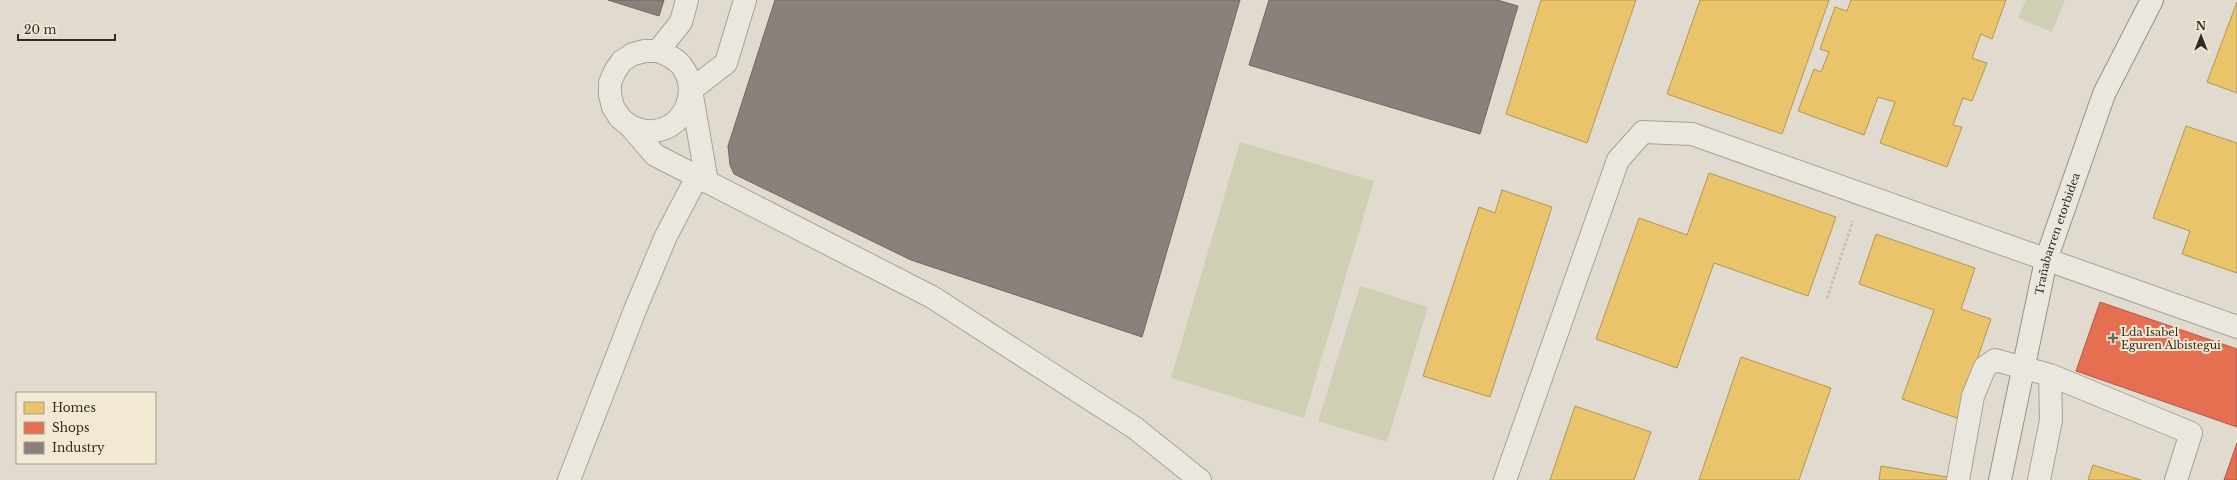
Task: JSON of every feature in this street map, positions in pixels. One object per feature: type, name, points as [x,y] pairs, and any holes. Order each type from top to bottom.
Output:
[{"type":"street","points":[[658,51],[681,22],[687,0]]},
{"type":"street","points":[[630,126],[641,130],[653,131],[665,128],[676,122],[689,102],[690,90],[726,63],[745,0]]},
{"type":"street","name":"Trañabarren etorbidea","points":[[2000,480],[2046,260],[2104,94],[2152,0]]},
{"type":"street","points":[[569,480],[635,310],[666,236],[702,180],[688,77],[681,65],[670,56],[658,51],[645,51],[633,54],[622,61],[610,82],[610,95],[613,107],[620,118],[630,126],[655,155],[702,180],[932,297],[1135,428],[1200,480]]},
{"type":"street","points":[[1505,480],[1618,160],[1642,132],[1692,134],[2237,327]]},
{"type":"street","points":[[1958,480],[1973,396],[1985,367],[1995,360],[2050,375],[2191,433],[2176,480]]},
{"type":"street","points":[[2038,480],[2051,420],[2050,375]]},
{"type":"path","points":[[1827,298],[1861,194]]},
{"type":"green space","points":[[2026,0],[2065,0],[2052,32],[2018,18]]},
{"type":"green space","points":[[1240,142],[1374,181],[1304,418],[1171,378]]},
{"type":"green space","points":[[1360,286],[1428,307],[1387,442],[1318,421]]},
{"type":"building: Homes","points":[[1541,0],[1636,0],[1587,143],[1506,114]]},
{"type":"building: Homes","points":[[1700,0],[1829,0],[1782,134],[1667,94]]},
{"type":"building: Homes","points":[[1851,0],[2006,0],[1992,39],[1981,34],[1972,58],[1987,63],[1972,101],[1963,98],[1953,125],[1962,127],[1947,167],[1880,143],[1895,102],[1878,97],[1864,135],[1798,111],[1814,69],[1821,72],[1829,52],[1820,49],[1835,7],[1847,11]]},
{"type":"building: Homes","points":[[2237,2],[2237,93],[2207,82]]},
{"type":"building: Homes","points":[[2186,126],[2237,143],[2237,273],[2182,254],[2190,231],[2153,218]]},
{"type":"building: Homes","points":[[1709,173],[1836,217],[1808,296],[1714,263],[1677,368],[1596,339],[1639,218],[1687,235]]},
{"type":"building: Homes","points":[[1502,190],[1552,207],[1490,397],[1423,376],[1479,207],[1495,213]]},
{"type":"building: Homes","points":[[1876,234],[1975,268],[1961,309],[1991,319],[1957,418],[1902,399],[1934,310],[1859,284]]},
{"type":"building: Homes","points":[[1741,357],[1831,388],[1799,480],[1699,480]]},
{"type":"building: Homes","points":[[1575,406],[1651,432],[1634,480],[1550,480]]},
{"type":"building: Homes","points":[[2093,465],[2141,480],[2088,480]]},
{"type":"building: Homes","points":[[1881,466],[1953,478],[1952,480],[1879,480]]},
{"type":"building: Shops","points":[[2100,302],[2237,349],[2237,427],[2076,371]]},
{"type":"building: Shops","points":[[2237,443],[2237,480],[2224,480]]},
{"type":"building: Industry","points":[[608,0],[664,0],[659,16]]},
{"type":"building: Industry","points":[[775,0],[1240,0],[1142,337],[911,260],[734,174],[730,165],[728,146]]},
{"type":"building: Industry","points":[[1269,0],[1497,0],[1518,6],[1480,134],[1249,65]]},
{"type":"place","name":"Lda Isabel Eguren Albistegui","points":[[2113,338]]}]
